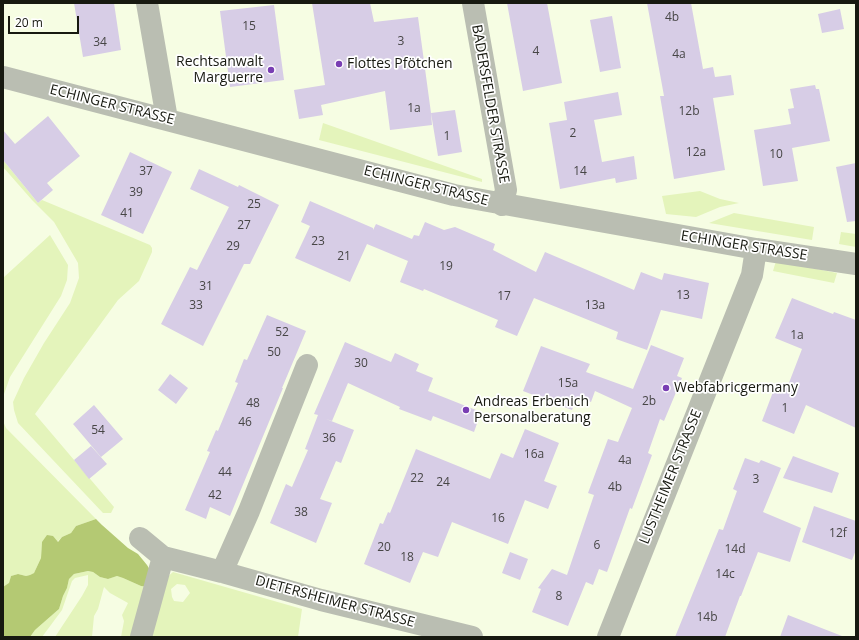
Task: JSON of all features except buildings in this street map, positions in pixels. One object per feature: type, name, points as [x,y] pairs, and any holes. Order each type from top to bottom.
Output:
[{"type":"street","points":[[147,3],[167,119]]},
{"type":"street","name":"BADERSFELDER STRASSE","points":[[473,3],[506,190],[502,205]]},
{"type":"street","name":"ECHINGER STRASSE","points":[[3,77],[454,195],[502,205],[756,249],[856,264]]},
{"type":"street","name":"LUSTHEIMER STRASSE","points":[[608,637],[752,275],[756,249]]},
{"type":"street","points":[[222,572],[249,512],[307,365]]},
{"type":"street","name":"DIETERSHEIMER STRASSE","points":[[140,538],[163,557],[322,600],[472,637]]},
{"type":"street","points":[[141,637],[163,557]]},
{"type":"green space","points":[[323,123],[482,179],[482,182],[319,140]]},
{"type":"green space","points":[[3,160],[38,203],[42,200],[150,245],[152,248],[152,252],[139,281],[118,300],[35,414],[114,507],[111,513],[103,513],[18,423],[14,410],[13,402],[24,378],[44,343],[70,303],[79,278],[78,263],[54,222],[3,167]]},
{"type":"green space","points":[[700,191],[720,199],[739,203],[720,207],[696,217],[666,214],[662,196]]},
{"type":"green space","points":[[734,213],[814,227],[812,240],[709,223]]},
{"type":"green space","points":[[841,232],[856,234],[856,247],[839,244]]},
{"type":"green space","points":[[50,235],[68,265],[67,280],[61,296],[10,377],[3,397],[3,278]]},
{"type":"green space","points":[[776,261],[837,273],[834,283],[773,271]]},
{"type":"green space","points":[[3,421],[6,428],[96,519],[76,526],[71,533],[62,537],[57,542],[42,542],[41,558],[34,573],[26,576],[18,574],[11,576],[9,584],[3,587]]},
{"type":"green space","points":[[96,519],[128,548],[138,554],[147,565],[153,575],[148,587],[141,586],[117,576],[108,579],[88,571],[74,574],[69,579],[59,609],[35,630],[30,637],[3,637],[3,587],[9,583],[11,576],[18,574],[26,576],[34,573],[41,558],[42,542],[47,535],[53,536],[58,542],[62,537],[71,533],[76,526]]},
{"type":"green space","points":[[88,571],[93,572],[100,577],[108,579],[117,576],[141,586],[148,587],[135,637],[121,637],[124,621],[122,615],[128,603],[110,593],[104,587],[98,609],[94,616],[92,637],[55,637],[88,585],[88,575],[75,578],[72,581],[62,610],[42,637],[30,637],[35,630],[59,609],[69,579],[74,574]]},
{"type":"green space","points":[[173,572],[302,609],[298,637],[148,637],[163,581]],"holes":[[[177,584],[185,585],[190,593],[183,602],[174,601],[171,589]]]},
{"type":"place","name":"Flottes Pfötchen","points":[[339,64]]},
{"type":"place","name":"Rechtsanwalt Marguerre","points":[[271,70]]},
{"type":"place","name":"Webfabricgermany","points":[[666,388]]},
{"type":"place","name":"Andreas Erbenich Personalberatung","points":[[466,410]]}]
